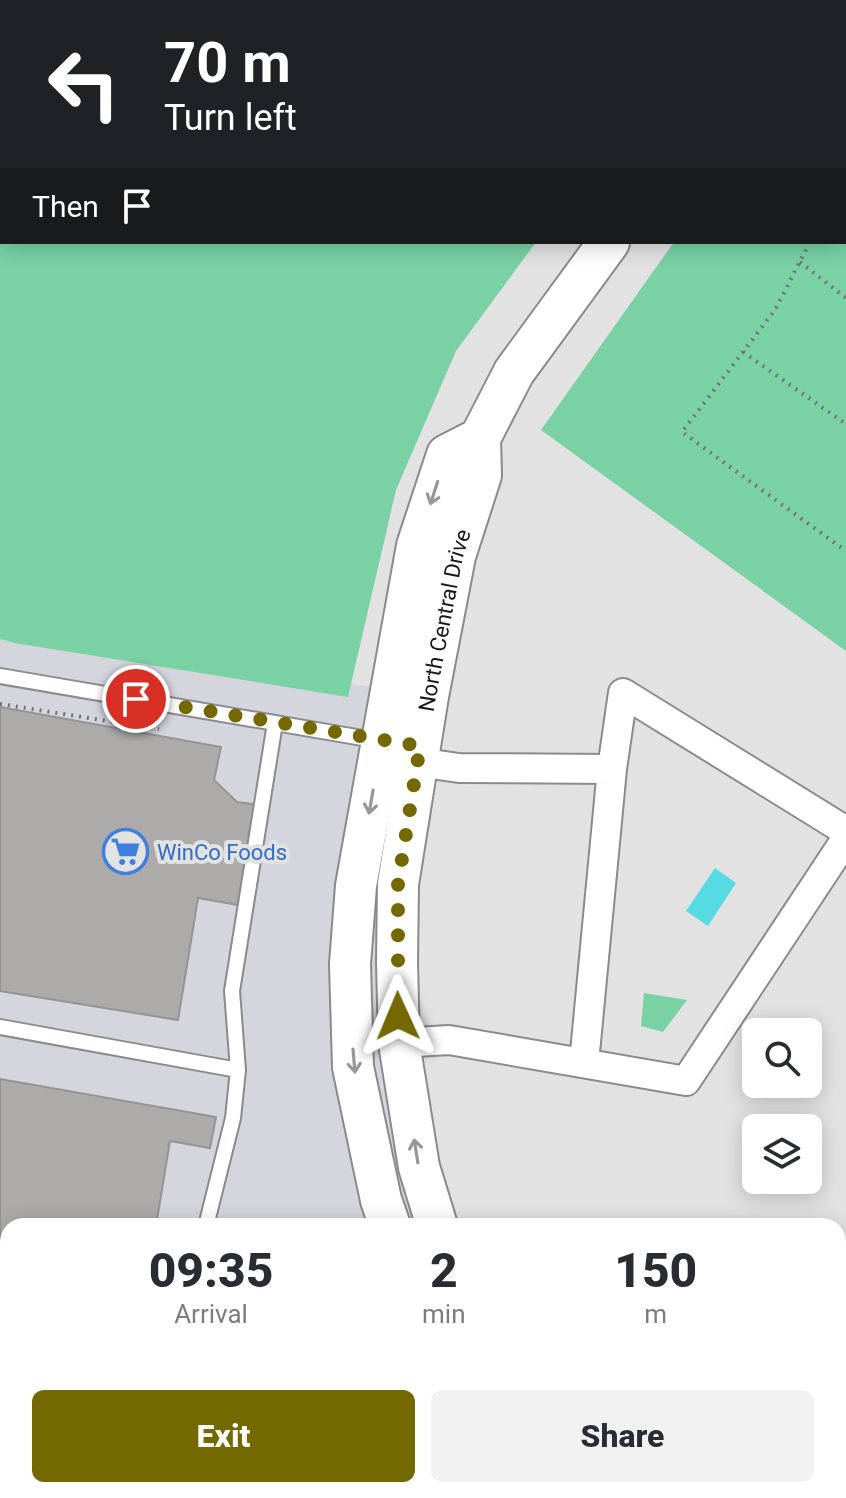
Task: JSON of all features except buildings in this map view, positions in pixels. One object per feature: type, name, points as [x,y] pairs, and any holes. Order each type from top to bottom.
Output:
[{"type":"main road","points":[[435,1218],[419,1167],[399,1043],[398,884],[417,546],[447,455],[480,438],[514,372],[608,244]]},
{"type":"main road","points":[[387,1218],[353,1067],[350,964],[356,886],[404,747]]},
{"type":"street","points":[[584,1063],[612,769],[623,693],[846,831]]},
{"type":"street","points":[[404,747],[459,768],[612,769]]},
{"type":"street","points":[[399,1043],[449,1040],[686,1081],[846,839]]},
{"type":"lane","points":[[0,676],[404,747]]},
{"type":"lane","points":[[208,1218],[233,1118],[238,1070],[232,991],[275,723]]},
{"type":"lane","points":[[0,1027],[238,1070]]},
{"type":"path","points":[[808,244],[775,310],[682,432],[846,551]]},
{"type":"path","points":[[800,262],[846,298]]},
{"type":"path","points":[[743,352],[846,424]]},
{"type":"path","points":[[0,704],[159,729]]},
{"type":"shaded area","points":[[0,629],[428,696],[398,884],[436,1218],[0,1218]]},
{"type":"green space","points":[[0,244],[535,244],[456,351],[396,490],[348,697],[0,639]]},
{"type":"green space","points":[[673,244],[846,244],[846,651],[541,430]]},
{"type":"green space","points":[[644,993],[687,1000],[663,1032],[641,1026]]},
{"type":"water","points":[[715,868],[736,883],[708,926],[686,911]]},
{"type":"place","name":"WinCo Foods","points":[[126,852]]},
{"type":"route","points":[[136,699],[420,746],[398,884],[398,1016]]}]
